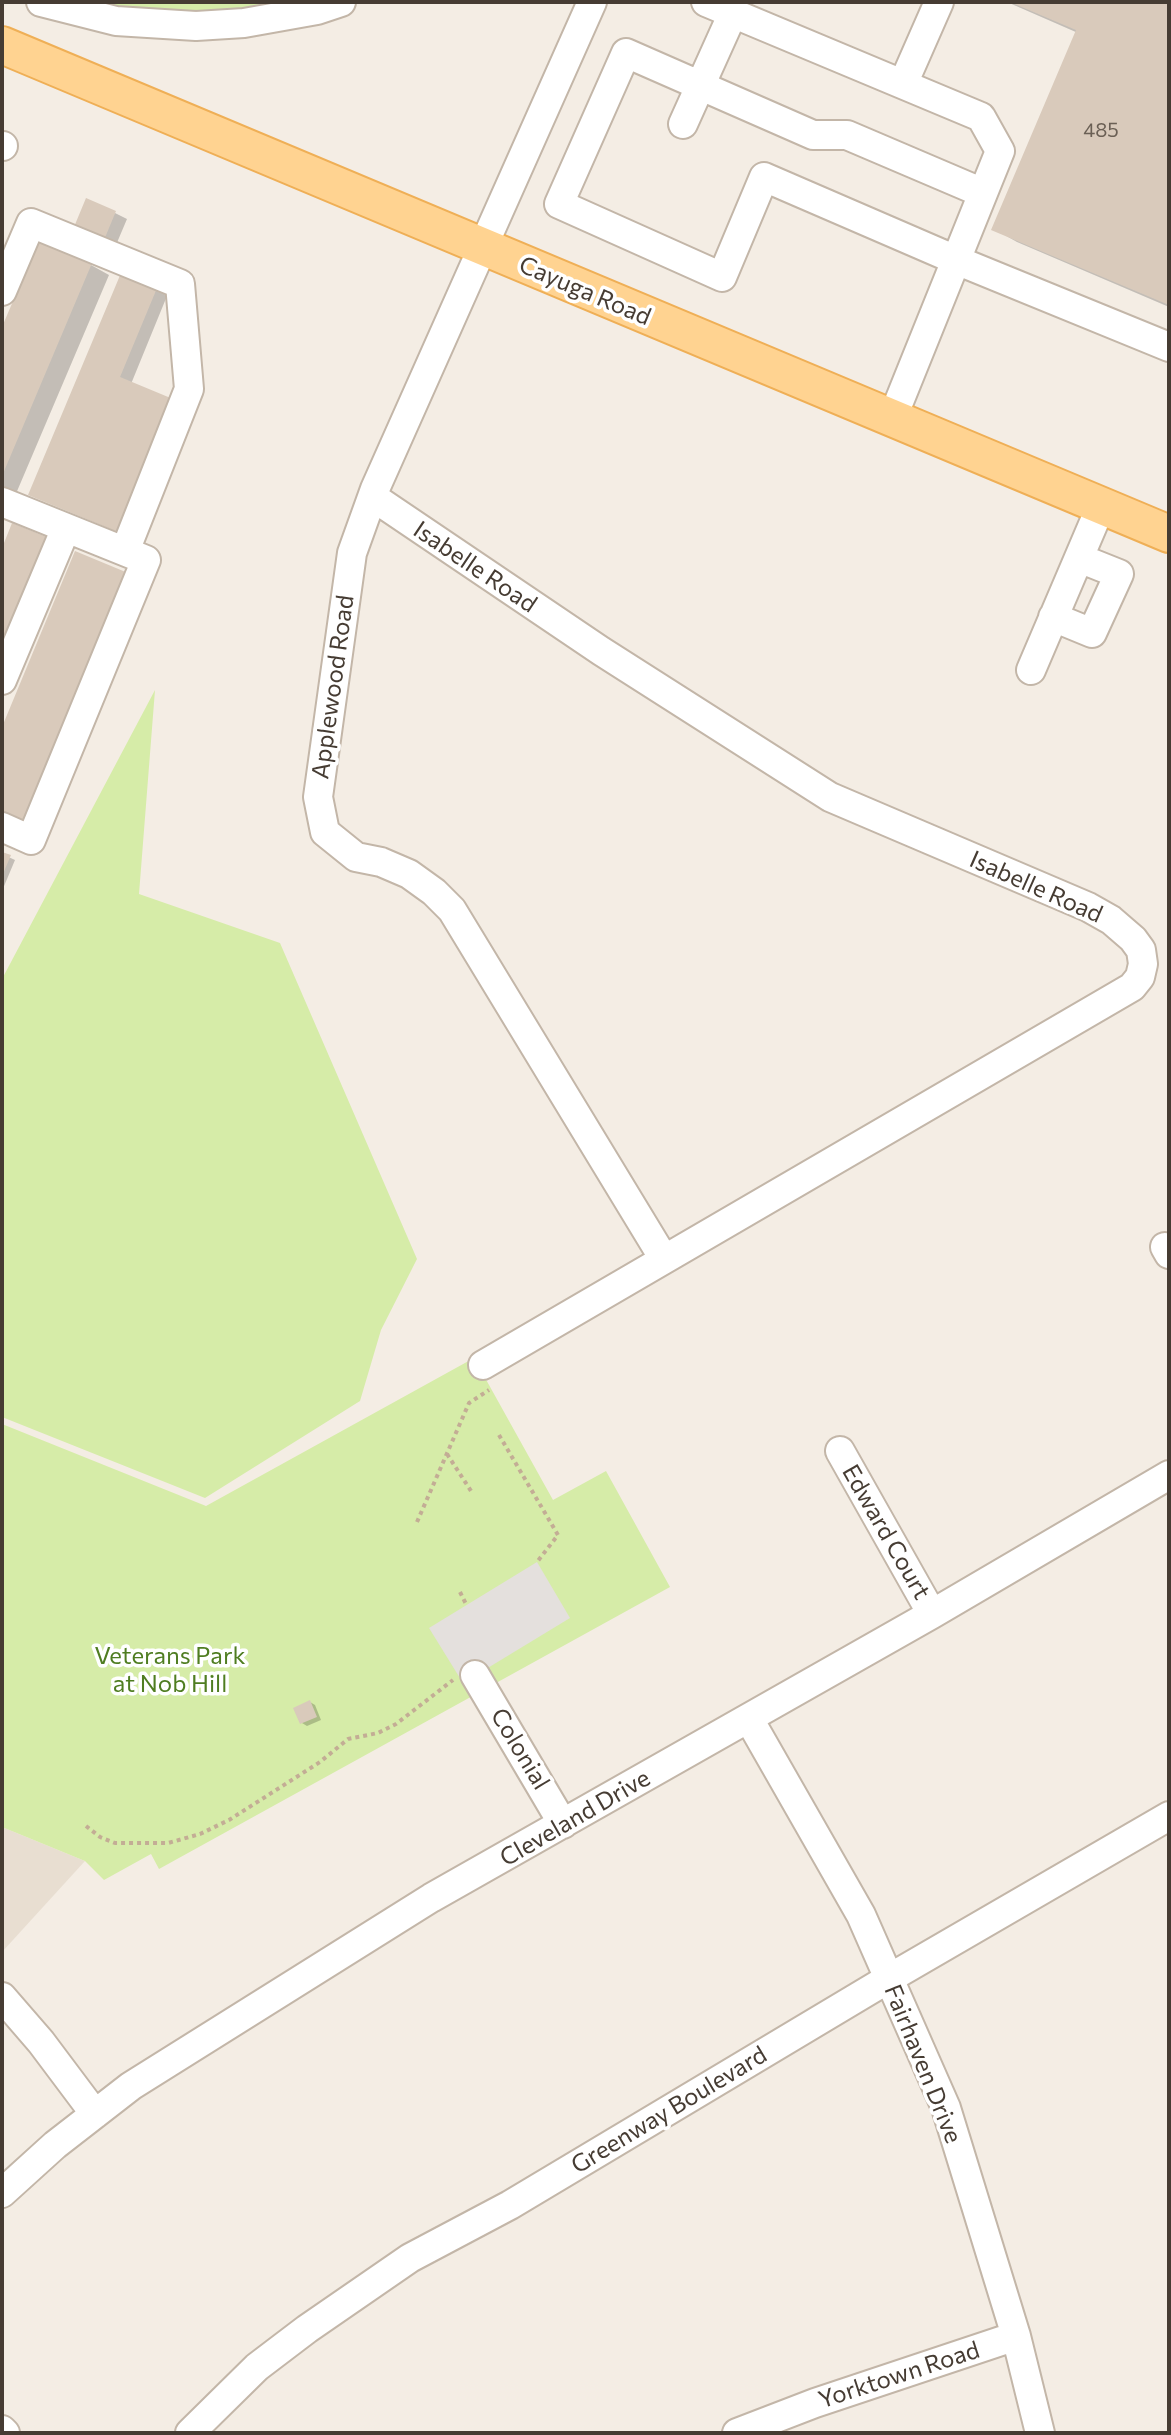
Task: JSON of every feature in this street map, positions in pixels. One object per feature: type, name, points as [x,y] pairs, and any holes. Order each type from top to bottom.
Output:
[{"type":"main road","name":"Cayuga Road","points":[[2,45],[1169,534]]},
{"type":"street","points":[[41,2],[116,21],[196,26],[244,23],[317,10],[341,2]]},
{"type":"street","name":"Applewood Road","points":[[592,2],[375,489],[352,553],[318,797],[325,832],[356,857],[381,862],[409,874],[452,910],[664,1259]]},
{"type":"street","points":[[706,2],[981,117],[1000,151],[892,419]]},
{"type":"street","points":[[903,84],[939,2]]},
{"type":"street","points":[[683,124],[733,13]]},
{"type":"street","points":[[983,193],[847,135],[813,135],[626,53],[559,204],[722,277],[764,177],[1169,347]]},
{"type":"street","points":[[2,291],[31,223],[180,284],[189,389],[125,551]]},
{"type":"street","name":"Isabelle Road","points":[[373,497],[601,651],[830,797],[1088,907],[1111,920],[1133,939],[1141,950],[1143,964],[1140,977],[1132,987],[664,1259],[487,1377]]},
{"type":"street","points":[[2,502],[146,560],[31,840],[2,827]]},
{"type":"street","points":[[1031,670],[1101,506]]},
{"type":"street","points":[[2,680],[66,528]]},
{"type":"street","points":[[1053,617],[1092,633],[1119,574],[1079,558]]},
{"type":"street","name":"Edward Court","points":[[840,1451],[932,1614]]},
{"type":"street","name":"Cleveland Drive","points":[[2,2193],[55,2145],[131,2086],[431,1898],[749,1719],[1169,1475]]},
{"type":"street","name":"Colonial","points":[[467,1676],[563,1824]]},
{"type":"street","name":"Fairhaven Drive","points":[[749,1719],[861,1915],[946,2108],[1016,2336],[1040,2433]]},
{"type":"street","name":"Greenway Boulevard","points":[[190,2433],[257,2367],[410,2258],[510,2205],[888,1979],[1169,1816]]},
{"type":"street","points":[[2,1997],[41,2042],[95,2114]]},
{"type":"street","name":"Yorktown Road","points":[[737,2433],[815,2403],[1016,2336]]},
{"type":"path","points":[[417,1522],[469,1403],[487,1377]]},
{"type":"path","points":[[499,1435],[558,1535],[537,1562]]},
{"type":"path","points":[[447,1454],[473,1494]]},
{"type":"path","points":[[460,1592],[466,1604]]},
{"type":"path","points":[[86,1826],[100,1837],[115,1843],[168,1843],[200,1834],[229,1820],[320,1762],[348,1739],[378,1733],[396,1724],[467,1676]]},
{"type":"shaded area","points":[[537,1562],[570,1618],[463,1683],[429,1628]]},
{"type":"shaded area","points":[[2,1827],[85,1861],[2,1952]]},
{"type":"green space","points":[[95,2],[282,2],[216,12],[176,12]]},
{"type":"green space","points":[[155,690],[139,894],[280,943],[417,1259],[381,1330],[360,1401],[205,1498],[2,1417],[2,979]]},
{"type":"green space","name":"Veterans Park at Nob Hill","points":[[474,1358],[553,1500],[606,1471],[670,1587],[159,1869],[151,1854],[104,1880],[85,1861],[2,1827],[2,1424],[206,1506]]},
{"type":"building","points":[[1010,2],[1169,2],[1169,305],[991,230],[1076,30]]},
{"type":"building","points":[[86,198],[116,211],[104,240],[74,227]]},
{"type":"building","points":[[39,240],[92,263],[2,476],[2,327]]},
{"type":"building","points":[[121,273],[157,288],[120,377],[173,399],[118,532],[28,495]]},
{"type":"building","points":[[12,523],[49,538],[2,650],[2,548]]},
{"type":"building","points":[[75,551],[128,573],[25,823],[2,813],[2,727]]},
{"type":"building","points":[[2,852],[11,855],[2,876]]},
{"type":"building","points":[[310,1700],[317,1717],[300,1724],[293,1708]]}]
